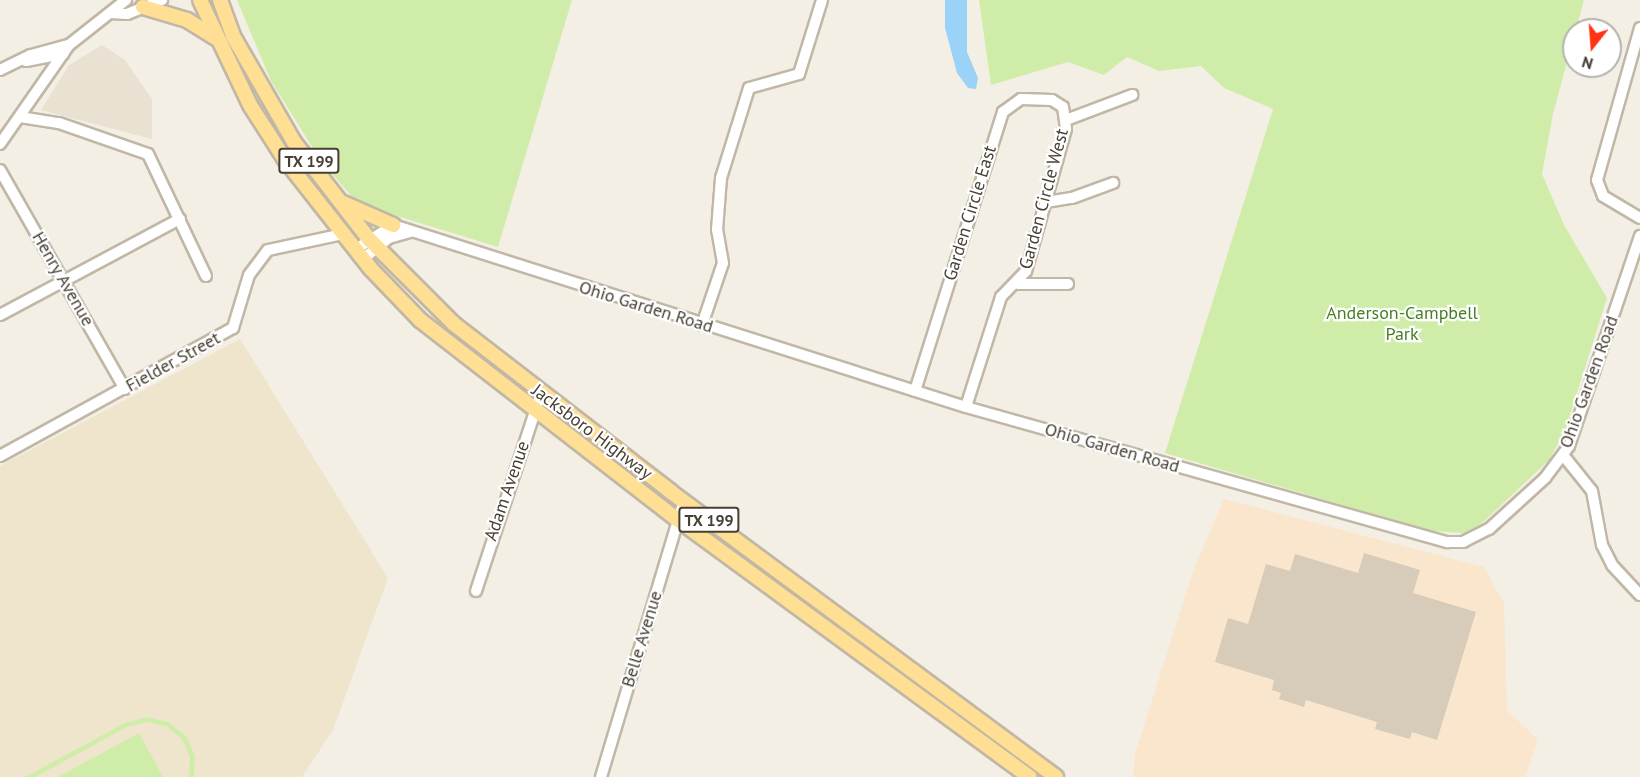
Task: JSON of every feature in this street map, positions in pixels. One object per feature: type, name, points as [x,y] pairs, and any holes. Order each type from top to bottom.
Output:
[{"type":"main road","name":"Jacksboro Highway","points":[[200,0],[216,38],[250,105],[359,255],[420,320],[678,519],[1030,777]]},
{"type":"main road","name":"Jacksboro Highway","points":[[220,0],[264,93],[339,201],[372,243],[454,324],[684,501],[1056,777]]},
{"type":"main road","points":[[143,7],[187,20],[216,38]]},
{"type":"main road","points":[[339,201],[393,225]]},
{"type":"main road","points":[[862,653],[873,640]]},
{"type":"street","points":[[0,144],[66,50],[126,0]]},
{"type":"street","points":[[111,13],[127,14],[162,0]]},
{"type":"street","points":[[702,325],[723,263],[717,230],[721,178],[749,88],[799,74],[822,0]]},
{"type":"street","points":[[1640,28],[1597,180],[1608,201],[1640,218]]},
{"type":"street","points":[[0,70],[26,61],[31,55],[66,50]]},
{"type":"street","points":[[1066,120],[1132,95]]},
{"type":"street","name":"Garden Circle East","points":[[915,391],[1003,112],[1021,99],[1045,98],[1063,107],[1066,120]]},
{"type":"street","points":[[20,117],[85,131],[148,154],[206,276]]},
{"type":"street","name":"Garden Circle West","points":[[966,407],[1001,297],[1018,284],[1026,271],[1066,120]]},
{"type":"street","name":"Henry Avenue","points":[[0,170],[125,389]]},
{"type":"street","points":[[1046,202],[1072,198],[1113,183]]},
{"type":"street","points":[[0,315],[180,219]]},
{"type":"street","points":[[359,255],[393,225]]},
{"type":"street","name":"Ohio Garden Road","points":[[393,225],[966,407],[1447,542],[1463,542],[1489,530],[1545,478],[1563,455],[1640,236]]},
{"type":"street","points":[[372,243],[413,232]]},
{"type":"street","name":"Fielder Street","points":[[0,456],[233,328],[249,275],[268,250],[343,234]]},
{"type":"street","points":[[1018,284],[1068,284]]},
{"type":"street","name":"Adam Avenue","points":[[476,591],[541,393]]},
{"type":"street","points":[[1563,455],[1592,491],[1602,545],[1612,565],[1640,595]]},
{"type":"street","name":"Belle Avenue","points":[[601,777],[684,501]]},
{"type":"shaded area","points":[[102,45],[125,60],[152,99],[152,139],[41,110],[69,65]]},
{"type":"shaded area","points":[[240,339],[388,578],[333,730],[302,777],[0,777],[0,466]]},
{"type":"shaded area","points":[[1224,499],[1484,567],[1504,603],[1507,710],[1538,740],[1525,777],[1133,777],[1135,754],[1193,571]]},
{"type":"green space","points":[[237,0],[572,0],[498,247],[358,204],[321,161],[271,81]]},
{"type":"green space","name":"Anderson-Campbell Park","points":[[979,0],[1584,0],[1579,18],[1562,18],[1563,78],[1553,114],[1542,174],[1564,225],[1607,298],[1565,431],[1549,460],[1480,525],[1463,533],[1431,531],[1165,453],[1273,109],[1224,88],[1201,66],[1159,71],[1127,57],[1104,75],[1068,62],[991,85]]},
{"type":"green space","points":[[147,717],[168,722],[186,736],[195,756],[194,777],[189,777],[190,757],[182,739],[166,726],[147,722],[127,727],[35,777],[25,777],[125,723]]},
{"type":"green space","points":[[139,733],[163,777],[58,777]]},
{"type":"water","points":[[945,0],[967,0],[967,52],[978,78],[976,89],[968,88],[957,73],[945,28]]},
{"type":"building","points":[[1364,553],[1420,570],[1413,593],[1476,612],[1437,740],[1412,732],[1410,739],[1375,729],[1377,722],[1306,700],[1304,707],[1279,699],[1281,693],[1272,690],[1274,680],[1215,662],[1228,618],[1248,624],[1266,564],[1290,571],[1295,554],[1358,573]]}]
